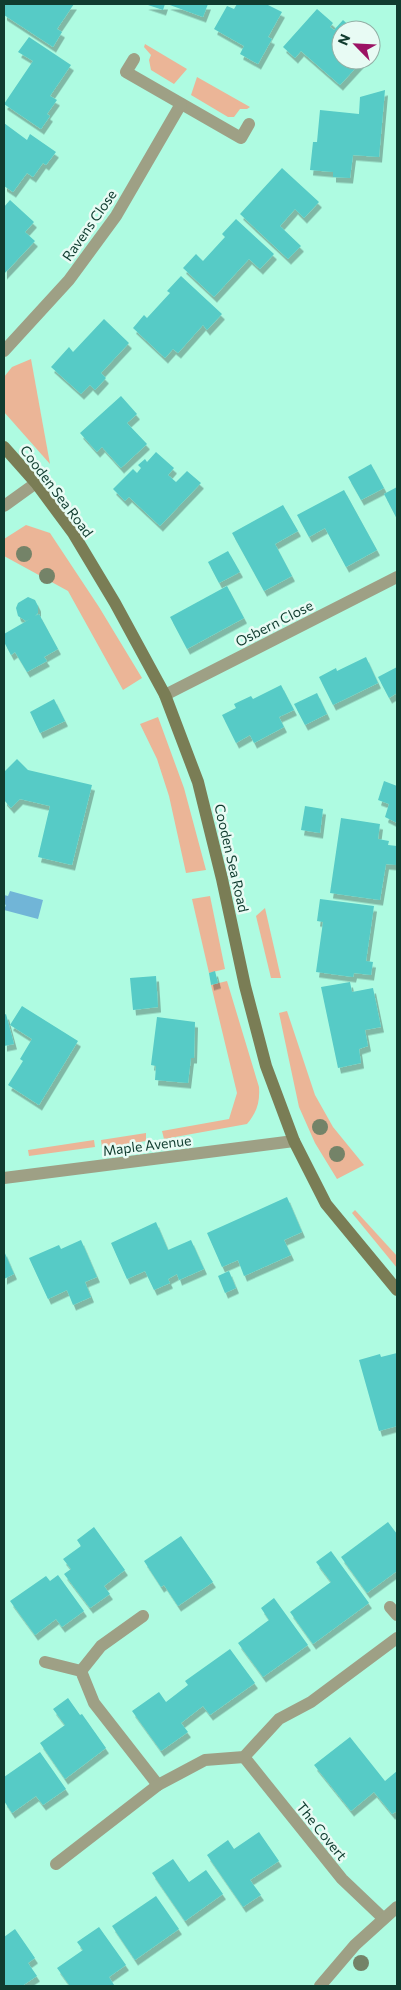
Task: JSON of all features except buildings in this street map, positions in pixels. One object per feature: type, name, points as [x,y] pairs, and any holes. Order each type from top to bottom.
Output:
[{"type":"main road","name":"Cooden Sea Road","points":[[4,446],[36,483],[73,533],[165,695],[198,782],[222,879],[245,986],[266,1066],[294,1141],[326,1204],[397,1290]]},
{"type":"street","points":[[134,59],[126,72],[241,138],[249,124]]},
{"type":"street","name":"Ravens Close","points":[[4,351],[69,280],[116,216],[181,104]]},
{"type":"street","points":[[4,506],[36,483]]},
{"type":"street","name":"Osbern Close","points":[[165,695],[397,577]]},
{"type":"street","name":"Maple Avenue","points":[[4,1178],[294,1141]]},
{"type":"street","points":[[81,1671],[101,1646],[143,1616]]},
{"type":"street","points":[[56,1864],[158,1786],[206,1760],[244,1757],[279,1719],[311,1702],[397,1638]]},
{"type":"street","points":[[45,1662],[81,1671]]},
{"type":"street","points":[[81,1671],[94,1703],[158,1786]]},
{"type":"street","name":"The Covert","points":[[244,1757],[342,1879],[383,1918]]},
{"type":"street","points":[[320,1986],[354,1945],[397,1907]]},
{"type":"shaded area","points":[[145,44],[187,69],[174,84],[151,70],[149,60],[151,55],[144,47]]},
{"type":"shaded area","points":[[197,77],[250,107],[240,109],[234,117],[228,117],[191,95]]},
{"type":"shaded area","points":[[31,359],[50,464],[4,412],[4,377],[12,367]]},
{"type":"shaded area","points":[[26,525],[50,533],[99,607],[142,678],[123,690],[68,591],[4,556],[4,539]]},
{"type":"shaded area","points":[[158,717],[184,788],[206,870],[186,873],[169,796],[157,759],[140,724]]},
{"type":"shaded area","points":[[210,896],[225,969],[209,973],[192,899]]},
{"type":"shaded area","points":[[265,908],[281,978],[271,978],[256,916]]},
{"type":"shaded area","points":[[227,981],[259,1087],[259,1097],[255,1111],[247,1124],[164,1139],[162,1131],[229,1119],[237,1093],[211,985]]},
{"type":"shaded area","points":[[287,1011],[315,1095],[333,1127],[364,1165],[337,1179],[315,1143],[299,1107],[279,1013]]},
{"type":"shaded area","points":[[146,1133],[146,1141],[102,1148],[101,1140]]},
{"type":"shaded area","points":[[94,1140],[95,1147],[29,1156],[28,1150]]},
{"type":"shaded area","points":[[355,1210],[397,1256],[397,1268],[352,1213]]},
{"type":"water","points":[[10,891],[43,900],[38,919],[4,910],[6,905],[4,904],[4,895],[8,896]]}]
